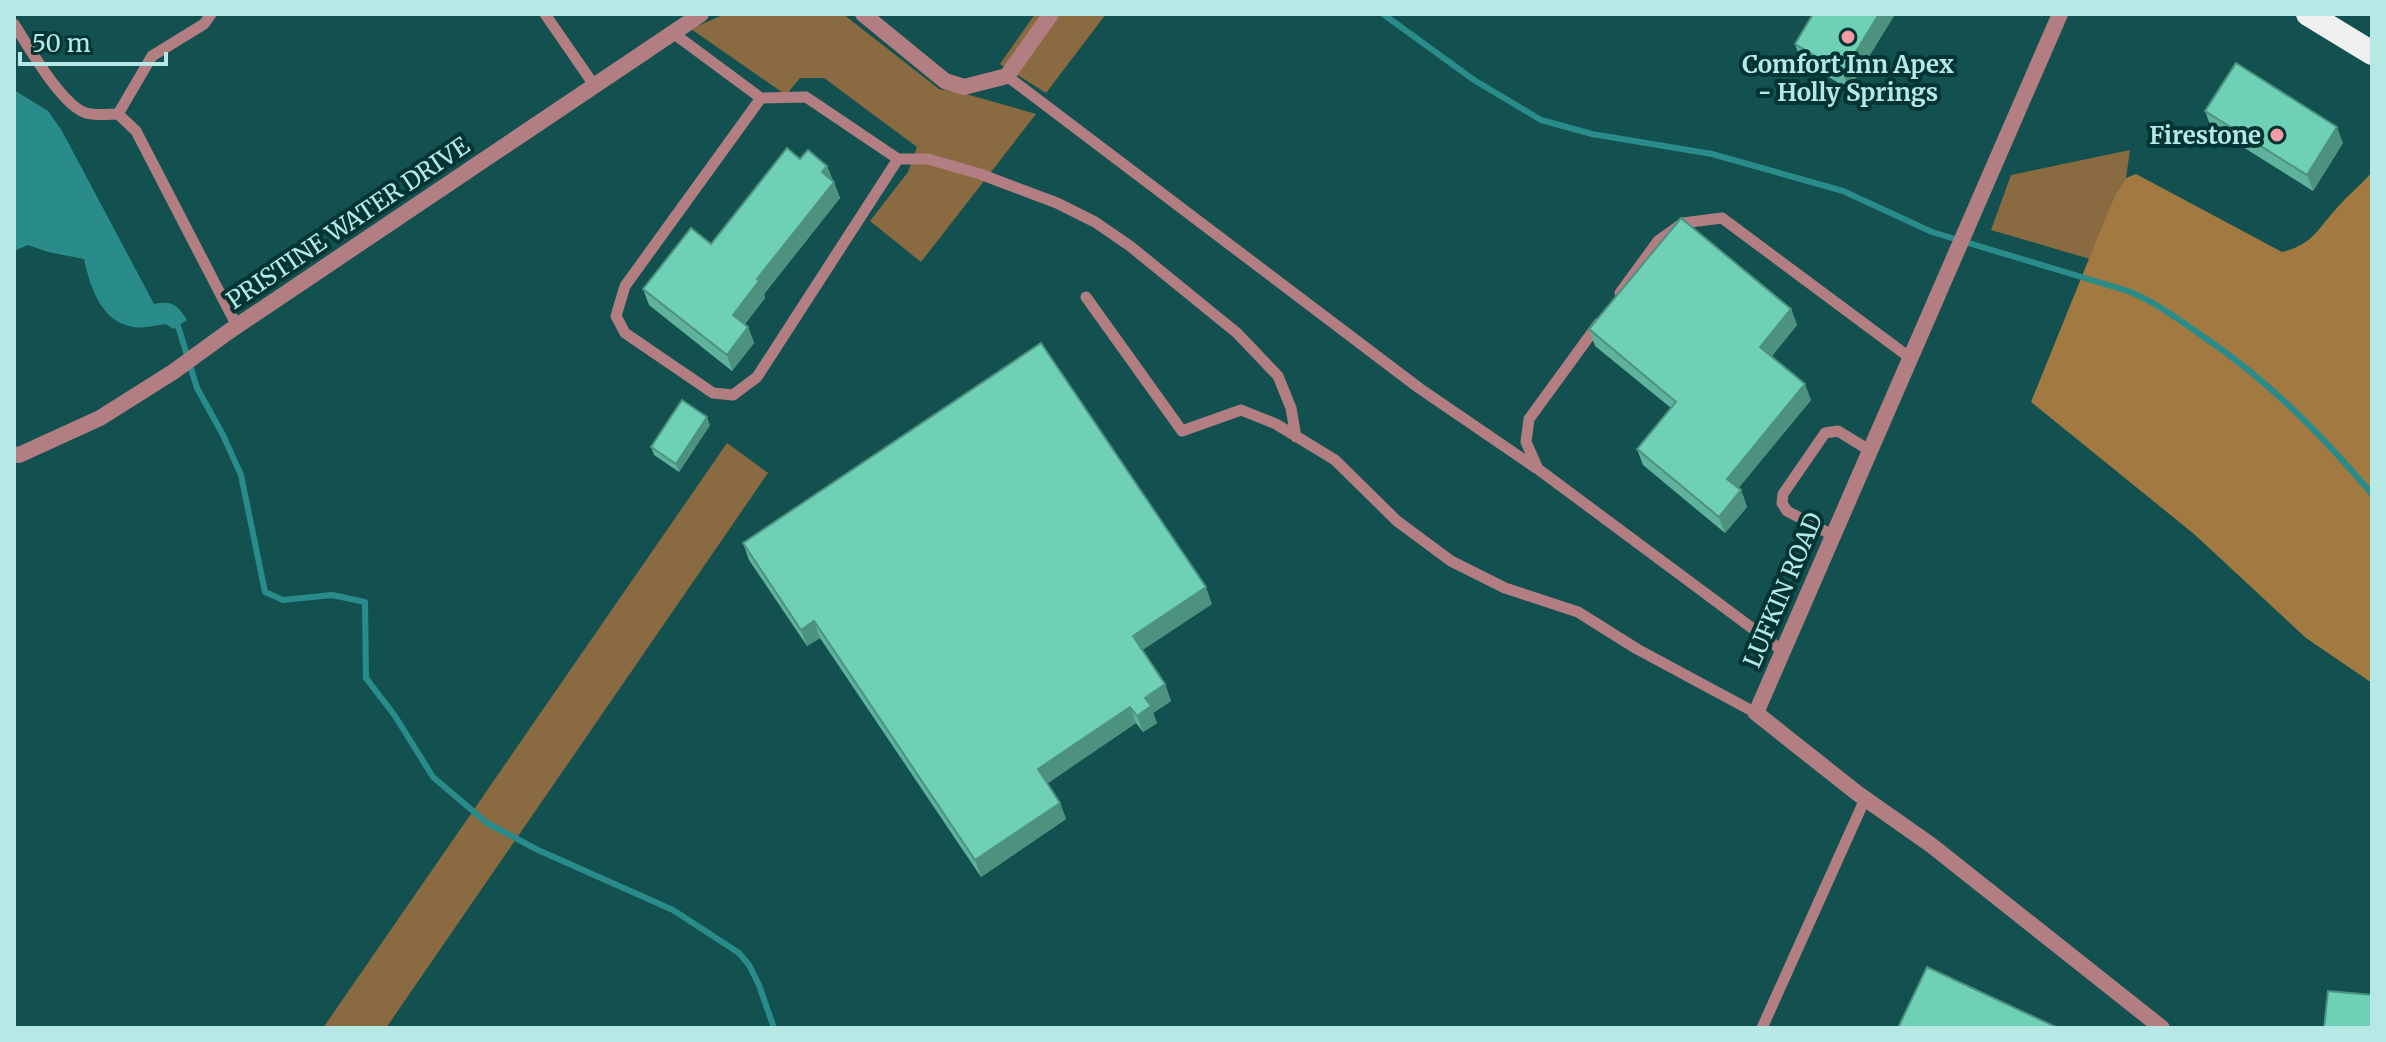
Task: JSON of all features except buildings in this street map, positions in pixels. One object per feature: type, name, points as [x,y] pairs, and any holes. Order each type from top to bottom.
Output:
[{"type":"highway","points":[[2308,14],[2372,53]]},
{"type":"street","name":"PRISTINE WATER DRIVE","points":[[14,454],[19,455],[100,418],[173,372],[232,329],[701,14]]},
{"type":"street","points":[[863,14],[945,81],[964,87],[1007,76],[1051,14]]},
{"type":"street","name":"LUFKIN ROAD","points":[[1756,713],[2060,14]]},
{"type":"street","points":[[1756,713],[1865,799],[1931,845],[2162,1028]]},
{"type":"lane","points":[[118,114],[152,56],[204,24],[211,14]]},
{"type":"lane","points":[[545,14],[594,85]]},
{"type":"lane","points":[[14,24],[44,72],[75,108],[88,114],[118,114],[136,131],[232,329]]},
{"type":"lane","points":[[673,33],[761,98],[806,97],[898,159],[928,159],[980,174],[1057,203],[1095,222],[1130,246],[1237,333],[1278,376],[1291,408],[1296,437]]},
{"type":"lane","points":[[1007,76],[1419,388],[1538,469],[1783,651]]},
{"type":"lane","points":[[761,98],[625,286],[616,316],[625,333],[713,393],[733,395],[757,377],[898,159]]},
{"type":"lane","points":[[1612,305],[1658,241],[1683,223],[1722,218],[1909,357]]},
{"type":"lane","points":[[1086,297],[1182,431],[1241,410],[1276,424],[1335,460],[1397,521],[1451,561],[1505,588],[1578,612],[1637,649],[1756,713]]},
{"type":"lane","points":[[1538,469],[1526,442],[1529,419],[1603,317]]},
{"type":"lane","points":[[1832,535],[1787,511],[1782,503],[1783,494],[1825,433],[1838,431],[1869,450]]},
{"type":"lane","points":[[1762,1028],[1865,799]]},
{"type":"shaded area","points":[[725,14],[843,14],[939,89],[1036,114],[921,262],[870,221],[908,172],[917,147],[824,78],[800,78],[786,95],[691,29]]},
{"type":"shaded area","points":[[1035,14],[1106,14],[1046,93],[1000,64]]},
{"type":"shaded area","points":[[2130,150],[2126,178],[2114,197],[2090,259],[1991,230],[2011,175]]},
{"type":"shaded area","points":[[2372,172],[2372,683],[2306,638],[2194,534],[2031,402],[2114,197],[2126,178],[2136,174],[2282,252],[2301,245],[2313,236]]},
{"type":"shaded area","points":[[727,443],[768,473],[386,1028],[323,1028]]},
{"type":"water","points":[[14,90],[48,111],[62,131],[154,304],[174,305],[187,320],[173,329],[166,324],[142,328],[123,324],[105,311],[99,302],[84,259],[28,245],[14,251]]},
{"type":"waterway","points":[[1383,14],[1474,80],[1541,120],[1592,134],[1712,154],[1843,191],[1932,232],[2138,295],[2226,352],[2271,389],[2313,429],[2372,494]]},
{"type":"waterway","points":[[174,323],[178,326],[197,388],[241,475],[265,592],[283,600],[332,595],[365,602],[366,678],[395,716],[433,777],[487,823],[538,850],[673,910],[739,953],[759,985],[774,1028]]},
{"type":"place","name":"Comfort Inn Apex - Holly Springs","points":[[1848,37]]},
{"type":"place","name":"Firestone","points":[[2277,135]]}]
